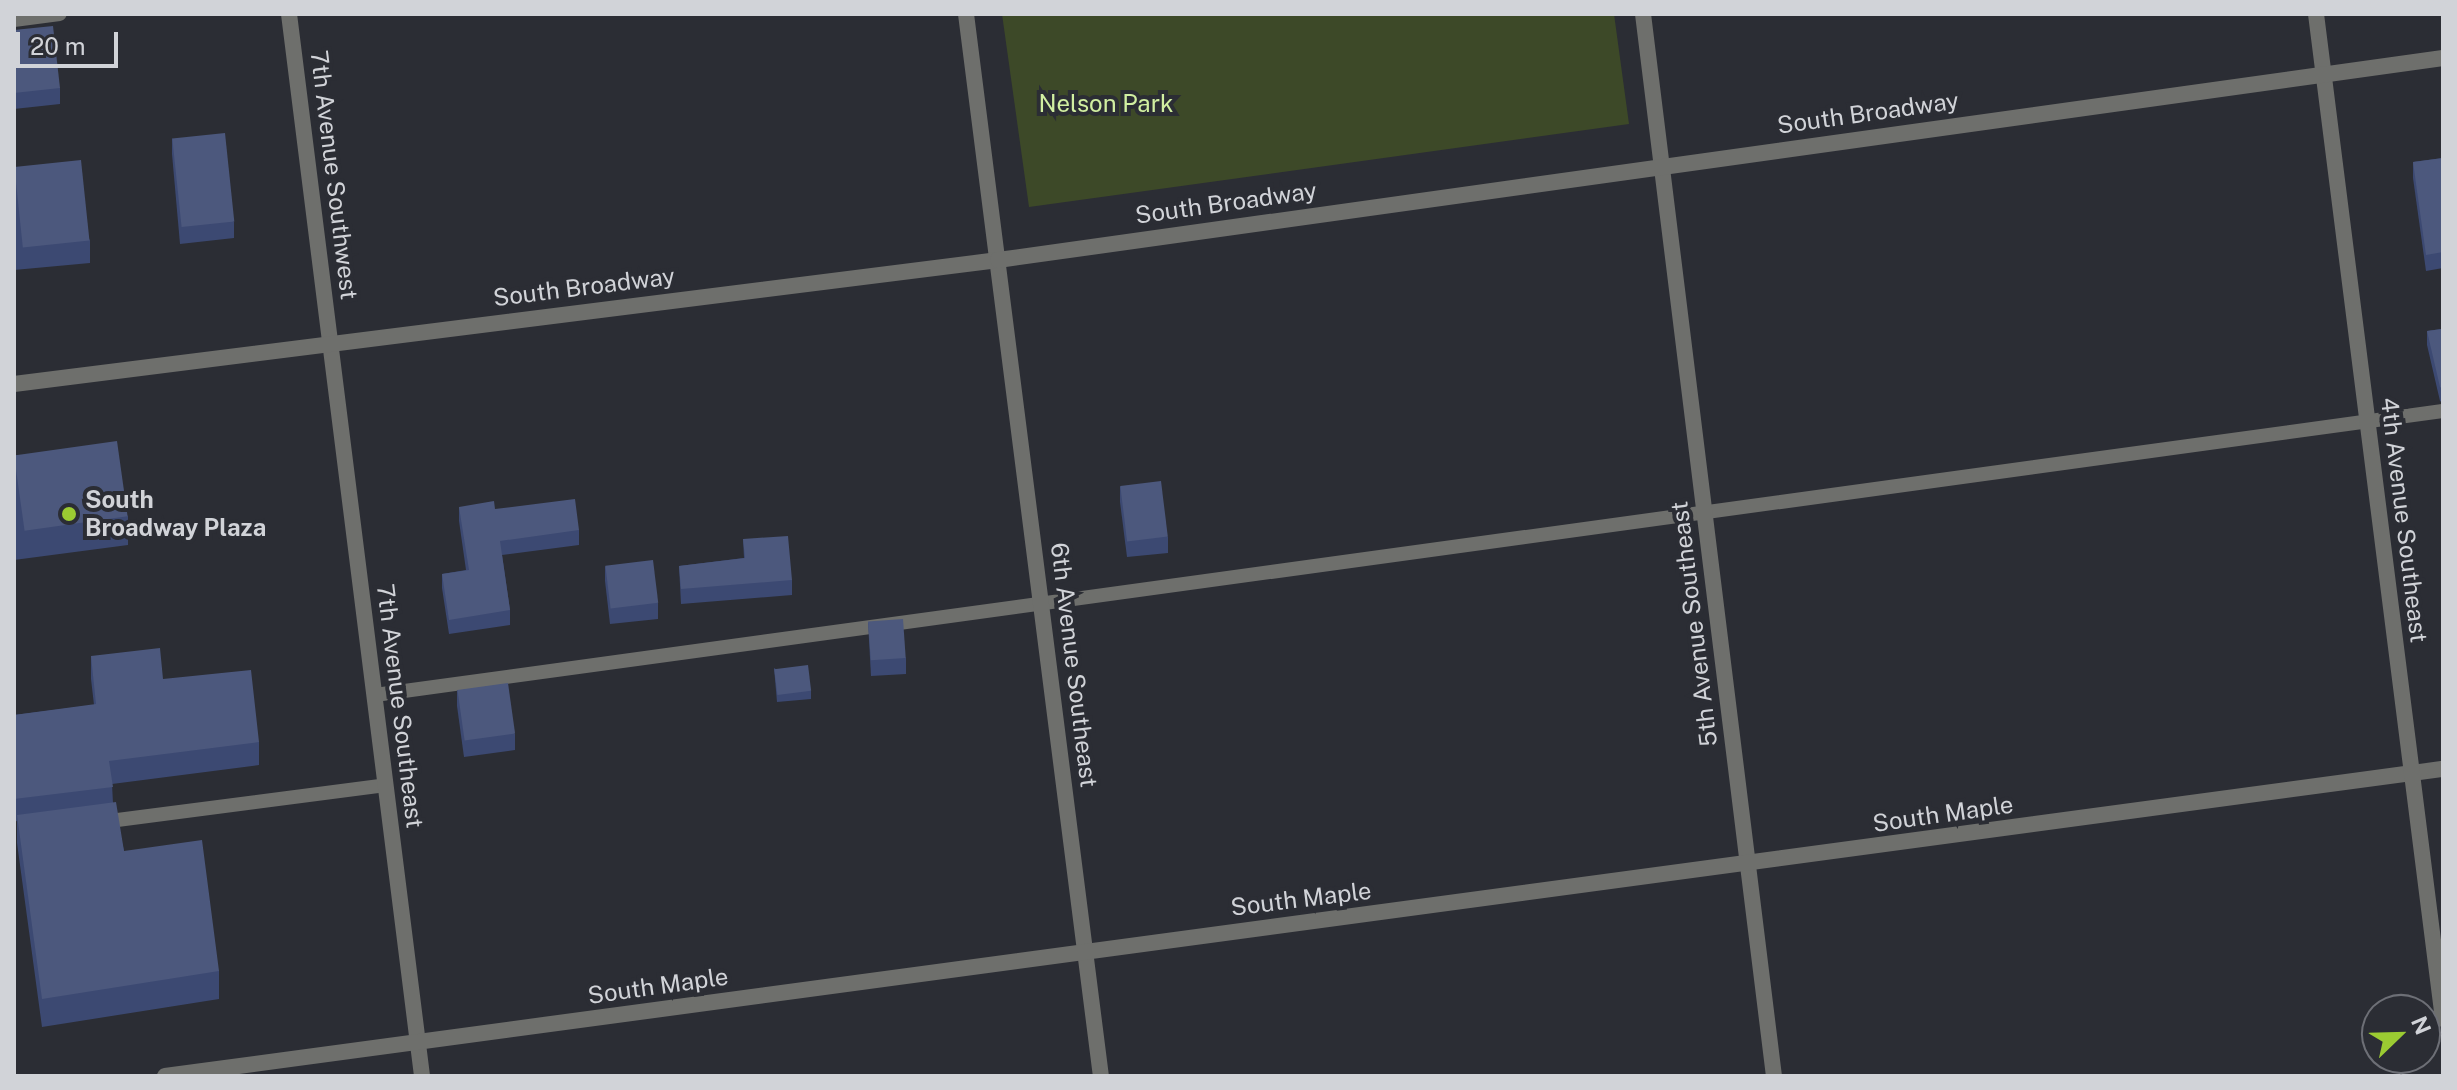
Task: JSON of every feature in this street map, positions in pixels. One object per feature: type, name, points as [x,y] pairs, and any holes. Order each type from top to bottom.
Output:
[{"type":"street","name":"7th Avenue Southwest","points":[[289,14],[331,343]]},
{"type":"street","name":"6th Avenue Southeast","points":[[966,14],[1101,1076]]},
{"type":"street","name":"5th Avenue Southeast","points":[[1643,14],[1774,1076]]},
{"type":"street","name":"4th Avenue Southeast","points":[[2316,14],[2443,1019]]},
{"type":"street","name":"South Broadway","points":[[14,384],[998,260],[2443,58]]},
{"type":"street","name":"7th Avenue Southeast","points":[[331,343],[422,1076]]},
{"type":"street","name":"South Maple","points":[[165,1076],[2443,769]]},
{"type":"lane","points":[[14,20],[60,14]]},
{"type":"lane","points":[[375,695],[1704,515],[2443,411]]},
{"type":"lane","points":[[91,823],[386,785]]},
{"type":"green space","name":"Nelson Park","points":[[1002,14],[1614,14],[1629,124],[1029,207]]},
{"type":"building","points":[[53,26],[60,88],[14,93],[14,30]]},
{"type":"building","points":[[225,133],[234,222],[182,227],[172,139]]},
{"type":"building","points":[[2443,158],[2443,252],[2426,255],[2413,162]]},
{"type":"building","points":[[81,160],[89,241],[23,248],[14,167]]},
{"type":"building","points":[[2443,315],[2443,389],[2427,331],[2442,329]]},
{"type":"building","points":[[117,441],[128,516],[25,531],[14,455]]},
{"type":"building","points":[[1161,481],[1168,537],[1127,542],[1120,486]]},
{"type":"building","points":[[575,499],[579,530],[500,541],[510,610],[449,620],[442,574],[469,570],[459,507],[494,501],[495,509]]},
{"type":"building","points":[[788,536],[792,580],[681,589],[679,566],[745,558],[743,539]]},
{"type":"building","points":[[653,560],[658,603],[611,609],[605,566]]},
{"type":"building","points":[[903,619],[906,658],[871,660],[868,621]]},
{"type":"building","points":[[160,648],[163,679],[251,670],[259,742],[109,761],[113,787],[14,799],[14,715],[96,704],[91,656]]},
{"type":"building","points":[[808,665],[811,691],[777,695],[774,669]]},
{"type":"building","points":[[508,683],[515,734],[465,741],[457,690]]},
{"type":"building","points":[[116,802],[124,851],[202,840],[219,971],[42,999],[17,815]]},
{"type":"place","name":"South Broadway Plaza","points":[[69,514]]}]
